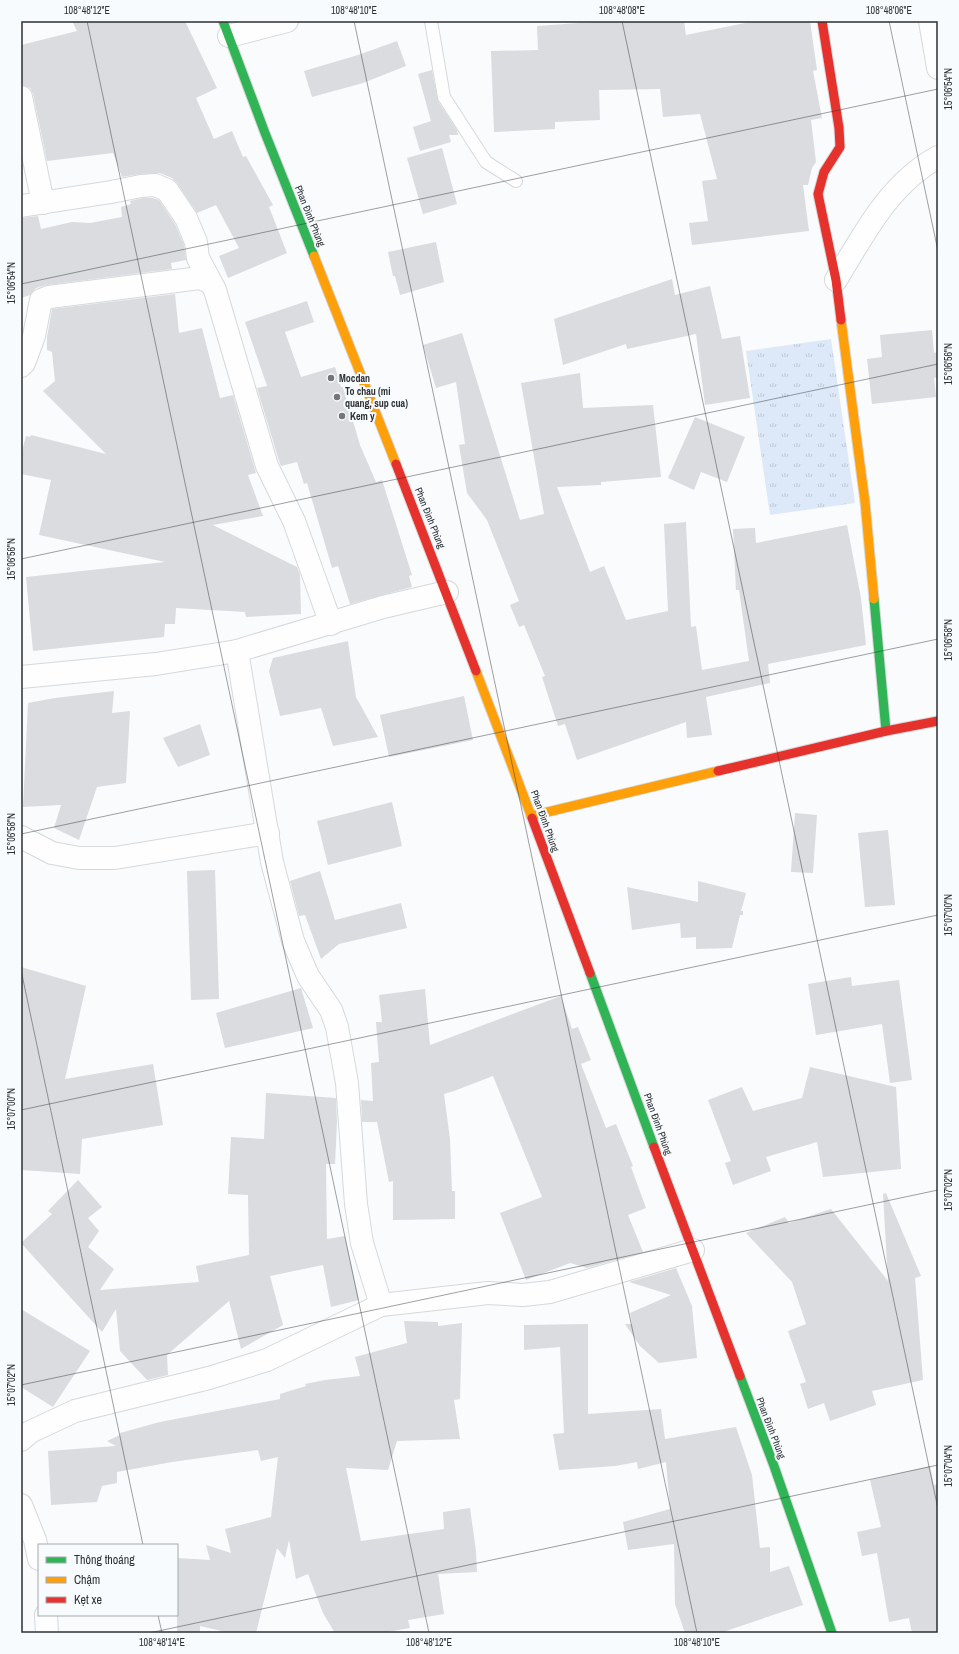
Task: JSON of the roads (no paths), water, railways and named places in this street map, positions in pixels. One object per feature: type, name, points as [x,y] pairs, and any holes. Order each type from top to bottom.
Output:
[{"type":"street","points":[[226,29],[287,21]]},
{"type":"street","points":[[822,21],[839,128],[840,147],[824,172],[818,194],[836,280],[865,502],[886,730]]},
{"type":"street","points":[[930,21],[938,68]]},
{"type":"street","name":"Phan Đình Phùng","points":[[226,29],[265,132],[447,592],[774,1466],[832,1633]]},
{"type":"street","points":[[21,97],[43,203]]},
{"type":"street","points":[[836,280],[871,222],[889,197],[924,165],[938,157]]},
{"type":"street","points":[[21,206],[141,186],[155,185],[167,190],[186,218],[196,242],[198,258],[209,282],[215,290],[267,466],[294,521],[331,624]]},
{"type":"street","points":[[21,366],[24,363],[34,336],[41,300],[49,297],[200,278],[209,282]]},
{"type":"street","points":[[21,677],[156,664],[237,651],[384,607],[447,592]]},
{"type":"street","points":[[237,651],[272,862],[293,941],[308,976],[331,1010],[337,1027],[347,1083],[357,1212],[362,1243],[381,1305]]},
{"type":"street","points":[[531,816],[886,730],[938,721]]},
{"type":"street","points":[[21,837],[52,853],[80,858],[115,858],[268,833]]},
{"type":"street","points":[[21,1440],[30,1432],[75,1411],[209,1378],[267,1360],[381,1305],[488,1293],[523,1295],[550,1292],[693,1250]]},
{"type":"street","points":[[21,1505],[35,1540],[38,1554]]},
{"type":"street","points":[[46,1616],[47,1633]]},
{"type":"lane","points":[[431,21],[444,97],[486,162],[516,181]]},
{"type":"place","name":"Mocdan","points":[[331,378]]},
{"type":"place","name":"To chau (mi quang, sup cua)","points":[[337,397]]},
{"type":"place","name":"Kem y","points":[[342,416]]}]
